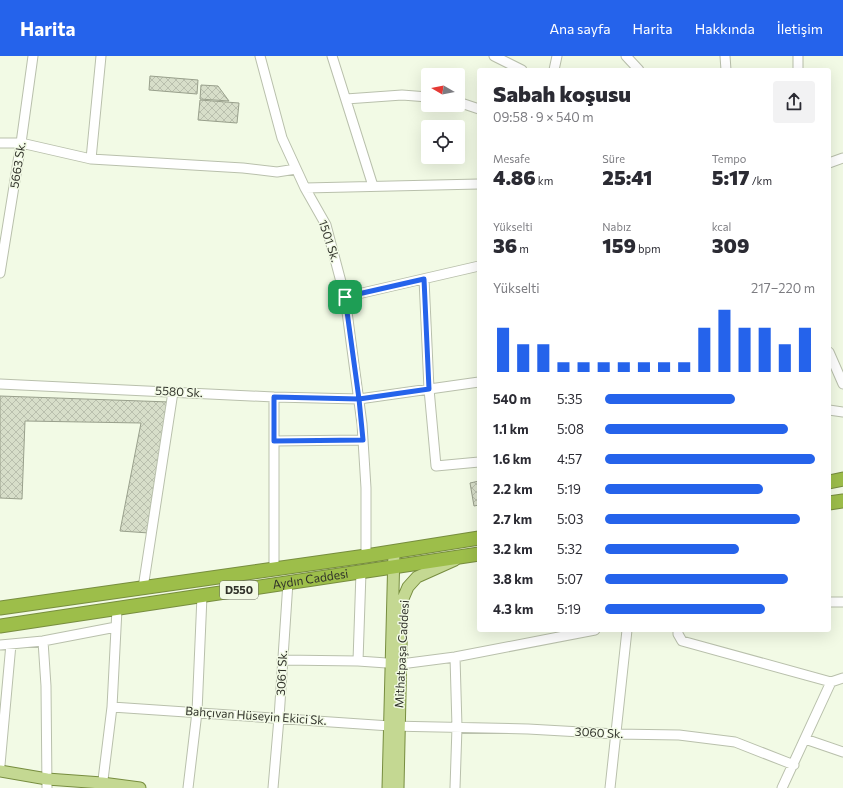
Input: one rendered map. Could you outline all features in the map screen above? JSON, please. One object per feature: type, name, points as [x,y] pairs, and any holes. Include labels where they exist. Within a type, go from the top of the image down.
[{"type":"highway","points":[[831,482],[843,479]]},
{"type":"highway","points":[[831,504],[843,502]]},
{"type":"highway","name":"Aydın Caddesi","points":[[0,608],[394,552],[477,538]]},
{"type":"highway","name":"Aydın Caddesi","points":[[0,626],[477,554]]},
{"type":"main road","name":"Mithatpaşa Caddesi","points":[[394,552],[393,567],[396,664]]},
{"type":"main road","name":"Mithatpaşa Caddesi","points":[[388,788],[394,726],[396,664],[402,601],[408,587],[417,577],[466,556]]},
{"type":"main road","name":"Mithatpaşa Caddesi","points":[[394,726],[398,788]]},
{"type":"main road","points":[[0,771],[47,784],[140,788]]},
{"type":"street","name":"5663 Sk.","points":[[0,273],[34,56]]},
{"type":"street","points":[[91,159],[101,56]]},
{"type":"street","name":"1501 Sk.","points":[[260,56],[282,138],[305,188],[326,225],[345,297],[363,440],[366,488],[366,556]]},
{"type":"street","points":[[332,56],[373,186]]},
{"type":"street","points":[[494,56],[518,68]]},
{"type":"street","points":[[555,68],[558,56]]},
{"type":"street","points":[[626,56],[637,68]]},
{"type":"street","points":[[725,56],[726,68]]},
{"type":"street","points":[[798,56],[798,68]]},
{"type":"street","points":[[346,99],[402,96],[421,97]]},
{"type":"street","points":[[465,104],[477,108]]},
{"type":"street","points":[[0,143],[21,144],[91,159],[243,168],[277,172],[296,169]]},
{"type":"street","points":[[831,162],[843,158]]},
{"type":"street","points":[[305,188],[477,184]]},
{"type":"street","points":[[345,297],[477,266]]},
{"type":"street","points":[[424,279],[429,389],[436,466],[477,462]]},
{"type":"street","points":[[831,356],[842,379]]},
{"type":"street","name":"5580 Sk.","points":[[0,384],[274,397],[359,399],[477,382]]},
{"type":"street","points":[[143,588],[173,392]]},
{"type":"street","points":[[274,397],[274,569]]},
{"type":"street","points":[[831,410],[843,412]]},
{"type":"street","points":[[274,441],[363,440]]},
{"type":"street","points":[[358,661],[361,572]]},
{"type":"street","name":"3061 Sk.","points":[[273,788],[288,582]]},
{"type":"street","points":[[188,788],[197,712],[202,596]]},
{"type":"street","points":[[831,602],[843,602]]},
{"type":"street","points":[[102,786],[112,707],[117,609]]},
{"type":"street","points":[[0,645],[43,641],[116,627]]},
{"type":"street","points":[[282,660],[358,661],[396,664],[455,657],[585,632]]},
{"type":"street","points":[[610,788],[628,632]]},
{"type":"street","points":[[678,632],[682,641],[831,682],[843,678]]},
{"type":"street","points":[[43,641],[46,686],[47,784]]},
{"type":"street","points":[[0,765],[10,644]]},
{"type":"street","points":[[455,657],[457,727],[455,788]]},
{"type":"street","points":[[782,788],[794,765],[831,682]]},
{"type":"street","name":"Bahçıvan Hüseyin Ekici Sk.","points":[[112,707],[394,726]]},
{"type":"street","name":"3060 Sk.","points":[[394,726],[528,729],[616,734],[679,735],[735,742],[794,765]]},
{"type":"street","points":[[805,739],[843,752]]},
{"type":"building","points":[[150,76],[198,80],[197,94],[149,90]]},
{"type":"building","points":[[201,85],[218,86],[229,101],[200,99]]},
{"type":"building","points":[[200,100],[239,103],[237,123],[198,120]]},
{"type":"building","points":[[0,396],[170,402],[149,533],[120,531],[141,423],[25,421],[22,499],[0,498]]},
{"type":"building","points":[[477,481],[477,505],[474,506],[470,483]]},
{"type":"route","points":[[345,297],[359,399],[274,397],[274,441],[363,440],[359,399],[429,389],[424,279],[345,297]]}]
